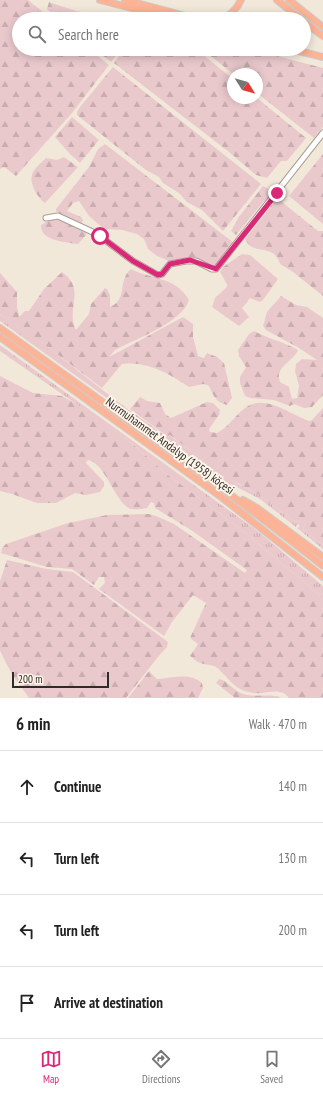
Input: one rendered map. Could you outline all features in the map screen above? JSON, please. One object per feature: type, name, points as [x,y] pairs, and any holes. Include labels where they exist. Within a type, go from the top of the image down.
[{"type":"main road","points":[[100,0],[147,12]]},
{"type":"main road","points":[[125,0],[170,12]]},
{"type":"main road","points":[[233,12],[241,0]]},
{"type":"main road","points":[[277,0],[292,12]]},
{"type":"main road","points":[[289,0],[304,12]]},
{"type":"main road","points":[[311,17],[323,27]]},
{"type":"main road","points":[[311,27],[323,36]]},
{"type":"main road","points":[[311,54],[323,57]]},
{"type":"main road","name":"Nurmuhammet Andalyp (1958) köçesi","points":[[0,328],[224,489],[323,566]]},
{"type":"main road","name":"Nurmuhammet Andalyp (1958) köçesi","points":[[0,337],[220,496],[323,577]]},
{"type":"main road","points":[[224,489],[257,508],[323,557]]},
{"type":"street","points":[[46,218],[58,216],[97,234],[133,261],[158,275],[162,274],[170,264],[190,260],[216,269],[323,133]]},
{"type":"green space","points":[[0,0],[28,0],[43,12],[12,12],[12,56],[98,56],[109,65],[72,113],[16,176],[4,167],[0,169]]},
{"type":"green space","points":[[49,2],[80,12],[50,12],[47,9]]},
{"type":"green space","points":[[104,56],[116,56],[111,62]]},
{"type":"green space","points":[[119,56],[205,56],[227,74],[227,104],[263,103],[306,138],[287,161],[281,161],[267,178],[256,175],[229,152],[114,63]]},
{"type":"green space","points":[[211,56],[277,56],[323,68],[323,127],[314,138],[263,98],[263,68],[227,69]]},
{"type":"green space","points":[[113,67],[261,184],[223,231],[202,210],[187,202],[179,193],[163,183],[159,177],[146,170],[77,115],[80,107]]},
{"type":"green space","points":[[72,117],[99,140],[80,163],[55,137]]},
{"type":"green space","points":[[105,144],[234,243],[216,268],[202,262],[171,262],[157,256],[148,249],[144,239],[137,234],[122,230],[104,229],[89,216],[79,201],[73,203],[67,211],[81,217],[83,220],[80,227],[56,211],[56,209],[89,167],[98,149]]},
{"type":"green space","points":[[323,154],[323,224],[289,196]]},
{"type":"green space","points":[[64,157],[78,167],[45,203],[37,194],[33,186],[31,179],[33,173],[46,158],[57,160]]},
{"type":"green space","points":[[263,186],[275,193],[267,202],[264,201],[236,235],[231,231],[238,218]]},
{"type":"green space","points":[[277,198],[318,231],[323,231],[323,296],[293,272],[280,264],[277,257],[273,253],[253,247],[245,239]]},
{"type":"green space","points":[[53,218],[58,218],[86,233],[86,235],[78,244],[49,238],[42,230],[41,225]]},
{"type":"green space","points":[[242,254],[250,255],[278,279],[263,300],[260,302],[250,298],[242,308],[249,317],[239,326],[212,307],[215,298],[228,286],[220,272],[223,267]]},
{"type":"green space","points":[[131,269],[170,283],[183,292],[189,300],[185,308],[168,323],[157,330],[115,350],[109,357],[183,317],[193,324],[193,337],[198,356],[204,358],[207,353],[217,357],[224,363],[232,398],[227,405],[214,397],[208,385],[203,384],[189,387],[166,373],[141,364],[122,364],[102,388],[41,342],[0,314],[0,273],[17,292],[19,317],[25,311],[29,311],[44,289],[62,272],[69,279],[75,293],[73,322],[76,330],[89,314],[91,304],[105,288],[110,295],[110,307],[119,300],[124,279]]},
{"type":"green space","points":[[281,296],[296,305],[307,307],[323,318],[323,395],[312,407],[304,408],[294,404],[290,406],[274,400],[250,398],[245,396],[240,383],[240,377],[246,367],[239,356],[238,350],[249,334],[254,331],[298,350],[282,368],[279,377],[280,382],[289,387],[292,399],[297,398],[299,386],[295,371],[296,364],[302,359],[317,360],[299,348],[266,330],[263,326],[267,312]]},
{"type":"green space","points":[[0,314],[35,337],[118,402],[166,436],[169,435],[236,483],[257,493],[295,522],[301,521],[305,524],[303,529],[323,545],[323,549],[297,528],[300,526],[298,524],[296,527],[260,499],[231,484],[230,486],[218,478],[0,321]]},
{"type":"green space","points":[[0,345],[259,532],[323,586],[323,598],[247,534],[164,472],[128,440],[0,351]]},
{"type":"green space","points":[[0,376],[33,393],[62,396],[82,407],[128,440],[164,472],[247,534],[323,598],[323,698],[289,698],[281,692],[254,693],[247,691],[232,683],[216,667],[196,661],[190,656],[198,644],[190,638],[206,603],[193,595],[172,622],[164,636],[99,589],[105,583],[104,577],[99,577],[94,585],[72,569],[47,567],[1,553],[2,548],[6,544],[68,523],[107,515],[149,514],[174,524],[245,573],[247,570],[191,530],[155,508],[154,503],[151,502],[147,508],[139,509],[131,509],[125,506],[100,468],[88,460],[86,463],[104,482],[104,486],[100,492],[86,495],[75,493],[56,503],[37,503],[0,491]]},
{"type":"green space","points":[[140,397],[147,401],[160,403],[165,414],[171,418],[207,402],[213,403],[220,410],[219,415],[209,429],[210,432],[217,433],[225,428],[241,411],[252,404],[269,404],[309,421],[312,420],[323,408],[323,545],[303,529],[305,524],[301,521],[295,522],[257,493],[227,478],[170,435],[167,436],[130,409]]},
{"type":"green space","points":[[7,560],[47,569],[73,572],[168,642],[167,647],[126,698],[29,698],[13,676],[0,651],[0,581]]},
{"type":"green space","points":[[149,671],[157,679],[181,676],[192,678],[202,683],[203,688],[198,698],[128,698]]},
{"type":"green space","points":[[219,679],[225,681],[243,694],[281,698],[235,698],[216,683]]},
{"type":"route","points":[[100,236],[133,261],[158,275],[162,274],[170,264],[190,260],[200,262],[212,269],[216,269],[277,193]]}]
